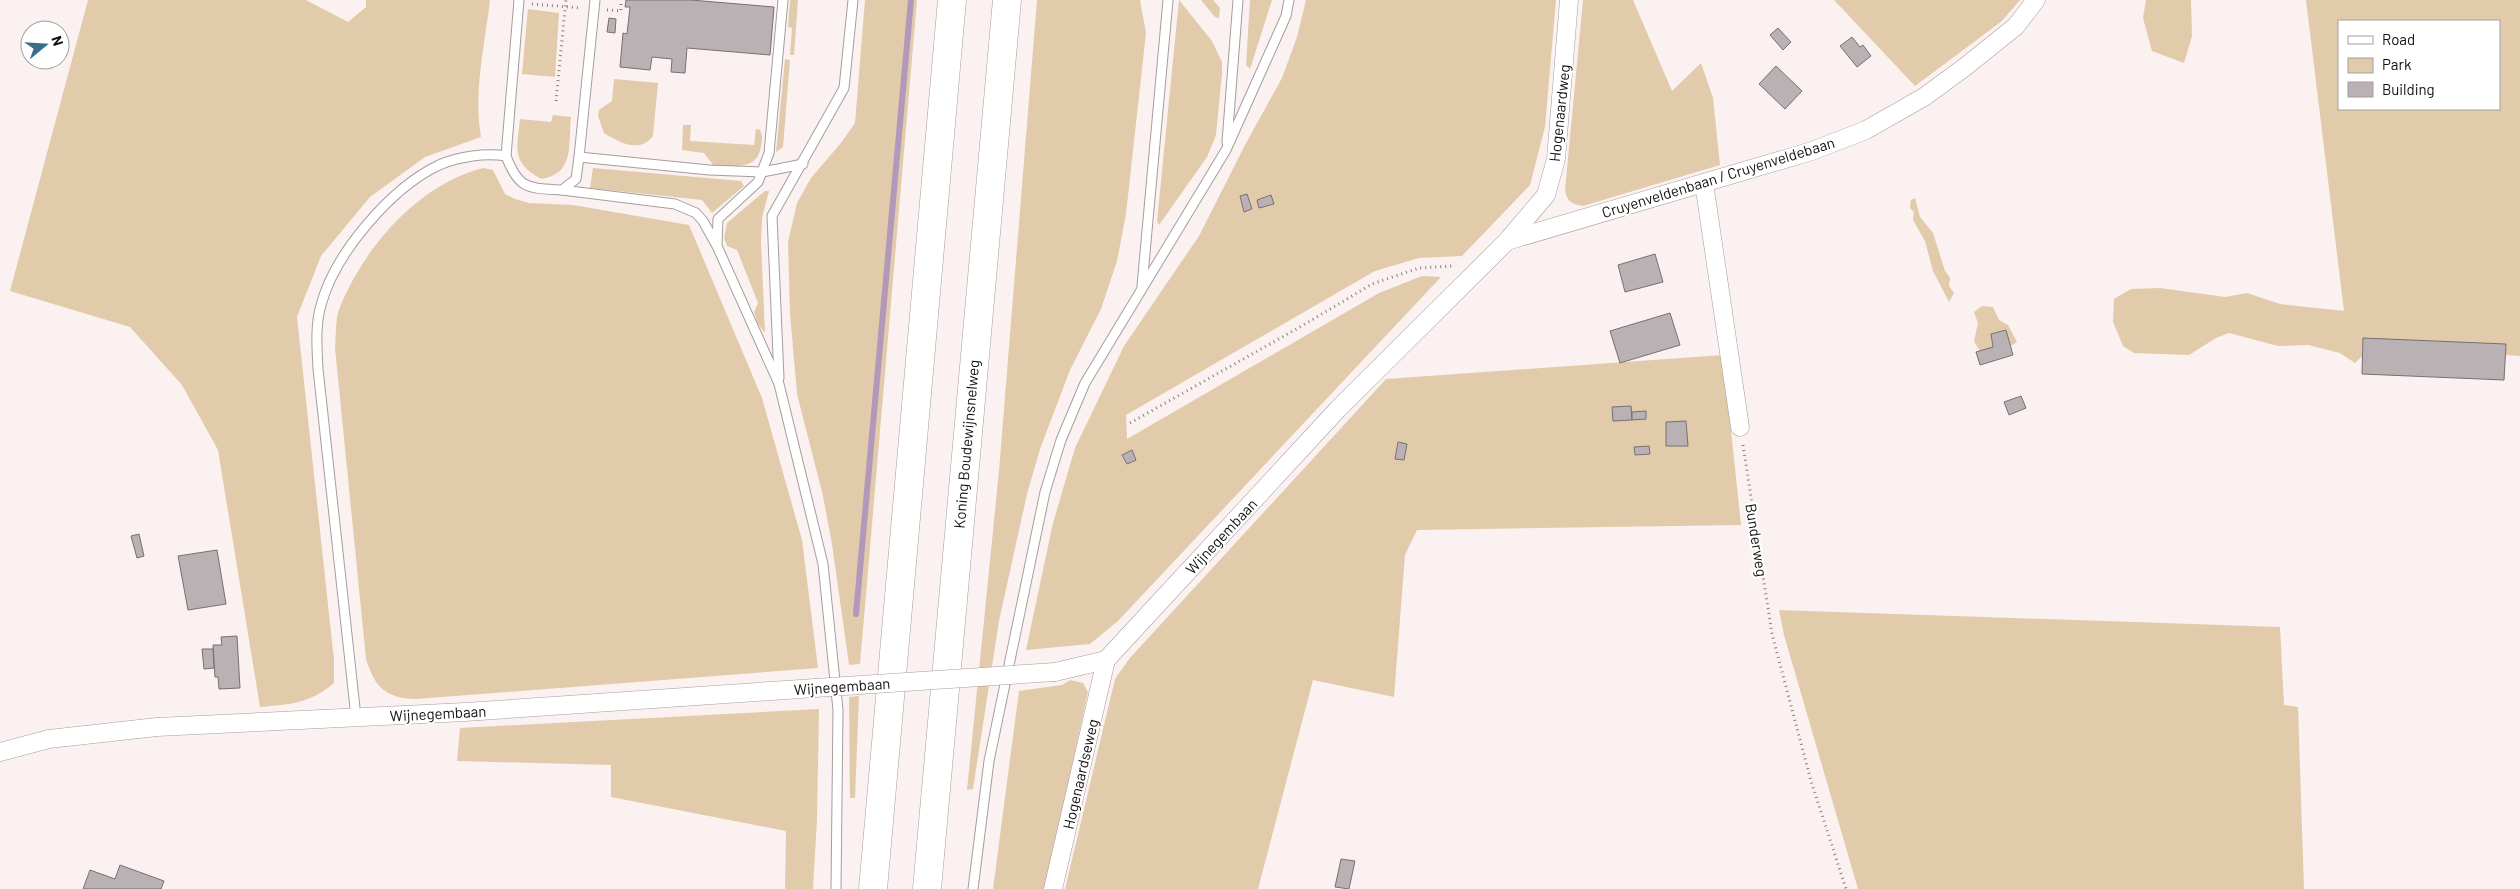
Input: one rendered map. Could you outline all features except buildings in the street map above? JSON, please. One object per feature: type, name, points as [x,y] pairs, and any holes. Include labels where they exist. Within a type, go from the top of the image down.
[{"type":"highway","points":[[873,889],[952,0]]},
{"type":"highway","name":"Koning Boudewijnsnelweg","points":[[927,889],[1007,0]]},
{"type":"street","name":"Hogenaardweg","points":[[1507,241],[1546,195],[1556,159],[1569,0]]},
{"type":"street","name":"Cruyenveldenbaan / Cruyenveldebaan","points":[[1507,241],[1812,151],[1866,130],[1924,97],[1965,67],[2016,26],[2036,0]]},
{"type":"street","points":[[1704,182],[1740,427]]},
{"type":"street","name":"Wijnegembaan","points":[[0,752],[49,739],[157,727],[356,717],[1056,672],[1106,660],[1338,409],[1507,241]]},
{"type":"street","name":"Hogenaardseweg","points":[[1053,889],[1106,660]]},
{"type":"lane","points":[[717,246],[718,219],[752,188],[762,172],[768,153],[773,120],[783,0]]},
{"type":"lane","points":[[779,384],[772,216],[803,164],[844,88],[853,0]]},
{"type":"lane","points":[[1142,286],[1168,0]]},
{"type":"lane","points":[[1226,150],[1238,0]]},
{"type":"lane","points":[[973,889],[989,761],[1044,492],[1061,440],[1085,383],[1226,150],[1286,16],[1289,0]]},
{"type":"lane","points":[[519,2],[506,156],[514,176],[531,188],[562,190],[687,208],[703,221],[717,246],[779,384],[823,564],[838,710],[836,889]]},
{"type":"lane","points":[[562,190],[576,179],[595,5]]},
{"type":"lane","points":[[356,717],[318,369],[316,336],[321,304],[339,264],[375,215],[404,188],[440,165],[485,153],[506,156]]},
{"type":"lane","points":[[579,157],[709,170],[762,172],[803,164]]},
{"type":"path","points":[[556,101],[566,0]]},
{"type":"path","points":[[519,2],[566,7],[595,5],[620,11],[622,0]]},
{"type":"path","points":[[1130,423],[1372,284],[1419,268],[1482,265]]},
{"type":"path","name":"Bunderweg","points":[[1740,427],[1772,634],[1811,781],[1846,889]]},
{"type":"green space","points":[[88,0],[306,0],[348,22],[366,7],[366,0],[490,0],[479,86],[478,103],[481,137],[425,157],[370,197],[321,256],[297,317],[334,660],[334,683],[308,699],[260,707],[218,450],[182,385],[130,327],[10,291]]},
{"type":"green space","points":[[790,0],[798,0],[794,55],[790,55],[792,28],[788,27]]},
{"type":"green space","points":[[865,0],[917,0],[860,664],[849,665],[832,544],[823,496],[797,394],[790,313],[788,242],[797,203],[811,178],[841,143],[855,123]]},
{"type":"green space","points":[[1037,0],[1140,0],[1146,33],[1126,214],[1117,261],[1101,309],[1070,370],[1040,449],[1027,494],[999,621],[973,789],[967,790],[999,471]]},
{"type":"green space","points":[[1179,0],[1212,41],[1222,62],[1222,74],[1216,135],[1207,157],[1159,225],[1157,221]]},
{"type":"green space","points":[[1201,0],[1213,0],[1220,8],[1219,18],[1215,17]]},
{"type":"green space","points":[[1250,0],[1272,0],[1250,69],[1246,65]]},
{"type":"green space","points":[[1306,0],[1556,0],[1545,127],[1530,185],[1462,256],[1419,258],[1375,271],[1126,415],[1127,439],[1379,293],[1422,276],[1441,277],[1118,621],[1090,644],[1026,650],[1053,523],[1075,448],[1124,346],[1199,236],[1245,145],[1282,78],[1297,37]]},
{"type":"green space","points":[[1583,0],[1633,0],[1672,91],[1701,63],[1713,98],[1720,165],[1583,206],[1569,200],[1565,190]]},
{"type":"green space","points":[[1834,0],[2020,0],[2002,21],[1915,86]]},
{"type":"green space","points":[[2146,0],[2191,0],[2192,36],[2184,63],[2152,51],[2143,18]]},
{"type":"green space","points":[[2306,0],[2520,0],[2520,356],[2373,346],[2355,363],[2340,353],[2308,345],[2278,346],[2229,333],[2216,338],[2189,355],[2134,353],[2123,346],[2113,322],[2114,299],[2131,289],[2160,288],[2225,297],[2247,293],[2280,304],[2344,311]]},
{"type":"green space","points":[[528,9],[559,13],[555,77],[522,74]]},
{"type":"green space","points":[[785,59],[790,60],[783,147],[776,152]]},
{"type":"green space","points":[[614,79],[658,83],[653,136],[642,144],[629,145],[622,143],[604,133],[598,116],[599,110],[612,101]]},
{"type":"green space","points":[[553,115],[571,117],[568,157],[560,171],[552,176],[541,179],[531,173],[520,160],[517,147],[520,119],[551,122]]},
{"type":"green space","points":[[683,125],[691,125],[690,141],[754,145],[756,129],[760,130],[762,140],[759,154],[755,160],[743,165],[713,165],[704,153],[682,150]]},
{"type":"green space","points":[[483,168],[493,170],[505,194],[529,203],[573,205],[689,225],[762,398],[802,540],[818,668],[416,699],[389,694],[373,677],[366,659],[335,348],[337,316],[351,284],[364,262],[396,221],[437,188],[459,176]]},
{"type":"green space","points":[[593,168],[741,181],[744,186],[712,213],[702,200],[590,188]]},
{"type":"green space","points":[[765,191],[769,191],[762,218],[761,241],[765,333],[758,324],[754,312],[758,303],[737,250],[727,246],[724,238],[727,223]]},
{"type":"green space","points":[[1915,198],[1920,217],[1933,233],[1945,271],[1950,278],[1949,286],[1954,293],[1949,302],[1933,271],[1925,241],[1913,220],[1914,212],[1910,208],[1911,200]]},
{"type":"green space","points":[[1982,306],[1993,307],[1999,320],[2008,325],[2017,342],[2000,352],[1983,357],[1974,341],[1978,323],[1974,312]]},
{"type":"green space","points":[[1723,355],[1741,525],[1417,530],[1405,555],[1394,697],[1313,680],[1258,889],[1065,889],[1115,679],[1129,659],[1386,379]]},
{"type":"green space","points":[[1779,610],[2280,627],[2284,705],[2298,707],[2304,889],[1858,889],[1784,635]]},
{"type":"green space","points":[[1070,680],[1083,683],[1088,692],[1045,889],[993,889],[1019,691],[1062,685]]},
{"type":"green space","points":[[859,696],[855,798],[850,798],[849,697]]},
{"type":"green space","points":[[819,709],[817,819],[813,889],[785,889],[786,831],[611,797],[611,765],[457,761],[460,728]]},
{"type":"waterway","points":[[856,614],[911,0]]}]
